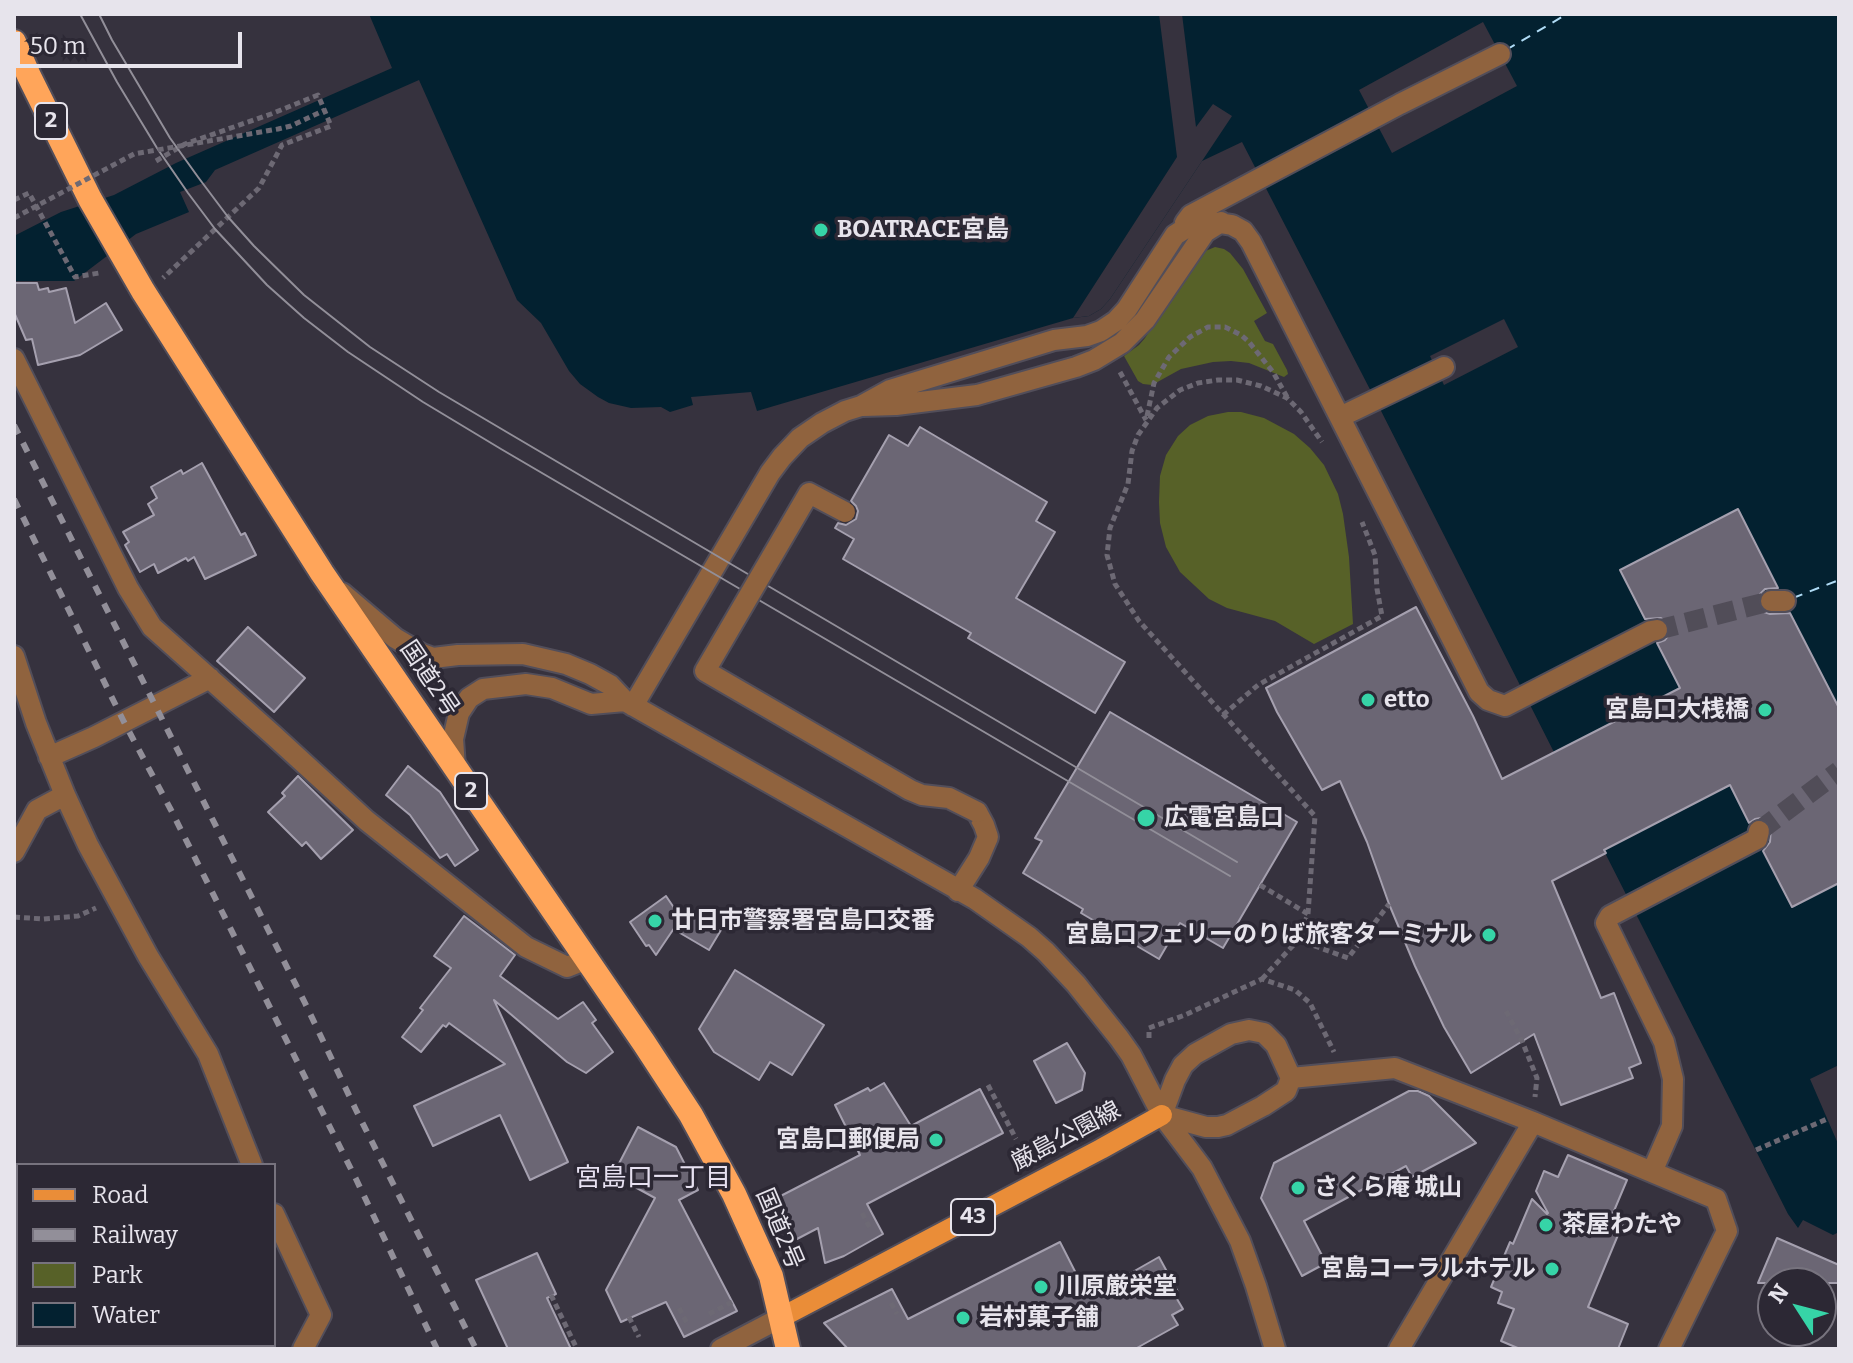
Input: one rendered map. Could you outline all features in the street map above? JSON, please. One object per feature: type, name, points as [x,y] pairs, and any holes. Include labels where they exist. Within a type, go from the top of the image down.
[{"type":"highway","name":"国道2号","points":[[14,42],[90,199],[151,305],[322,573],[668,1079],[713,1154],[771,1276],[788,1349]]},
{"type":"main road","name":"厳島公園線","points":[[782,1317],[1162,1115]]},
{"type":"street","points":[[629,703],[770,473],[800,438],[822,423],[890,390],[1054,340],[1101,331],[1127,309],[1191,215],[1500,54]]},
{"type":"street","points":[[1175,235],[1192,224],[1221,222],[1243,231],[1251,242],[1479,692],[1488,700],[1505,706],[1654,630]]},
{"type":"street","points":[[861,406],[977,395],[1076,367],[1109,352],[1145,320],[1205,232],[1221,222]]},
{"type":"street","points":[[14,359],[128,588],[152,627],[367,821],[526,947],[567,967],[587,959]]},
{"type":"street","points":[[1340,417],[1444,367]]},
{"type":"street","points":[[845,512],[809,493],[705,671],[910,790],[922,795],[949,798],[977,812],[988,837],[958,891]]},
{"type":"street","points":[[322,573],[395,638],[422,654],[433,658],[523,654],[566,664],[590,674],[610,685],[629,703],[984,905],[1029,937],[1076,984],[1131,1055],[1162,1115],[1202,1168],[1240,1241],[1275,1349]]},
{"type":"street","points":[[14,656],[49,757],[88,845],[148,956],[208,1054],[251,1163]]},
{"type":"street","points":[[49,757],[210,678]]},
{"type":"street","points":[[455,767],[453,739],[459,713],[469,698],[483,689],[526,684],[552,688],[591,704],[629,703]]},
{"type":"street","points":[[14,852],[37,810],[65,795]]},
{"type":"street","points":[[1652,1172],[1672,1126],[1673,1079],[1664,1042],[1606,923],[1610,916],[1758,835]]},
{"type":"street","points":[[1249,1030],[1264,1033],[1276,1045],[1291,1078],[1281,1095],[1227,1125],[1206,1127],[1162,1115],[1183,1065],[1195,1054],[1231,1034],[1249,1030]]},
{"type":"street","points":[[1291,1078],[1395,1068],[1716,1199],[1727,1231],[1669,1349]]},
{"type":"street","points":[[1399,1349],[1533,1122]]},
{"type":"street","points":[[276,1218],[321,1315],[303,1349]]},
{"type":"street","points":[[721,1349],[782,1317]]},
{"type":"path","points":[[156,161],[184,142],[318,95],[331,126],[282,145],[259,188],[163,278]]},
{"type":"path","points":[[14,218],[134,154],[278,129],[325,110]]},
{"type":"path","points":[[14,200],[29,193],[75,277],[99,273]]},
{"type":"path","points":[[1146,421],[1154,383],[1169,357],[1190,337],[1208,327],[1225,327],[1249,342],[1326,448]]},
{"type":"path","points":[[1109,352],[1146,421]]},
{"type":"path","points":[[1262,979],[1298,940],[1308,914],[1315,816],[1139,621],[1115,584],[1107,555],[1110,528],[1128,484],[1132,451],[1146,421],[1164,401],[1180,390],[1208,381],[1228,380],[1248,382],[1287,398]]},
{"type":"path","points":[[1223,715],[1258,685],[1382,616],[1375,555],[1361,520]]},
{"type":"path","points":[[1260,885],[1308,914]]},
{"type":"path","points":[[1298,940],[1348,958],[1389,904]]},
{"type":"path","points":[[14,917],[43,919],[78,916],[100,906]]},
{"type":"path","points":[[1506,1011],[1537,1078],[1533,1122]]},
{"type":"path","points":[[988,1085],[1016,1139]]},
{"type":"path","points":[[1756,1150],[1827,1119]]},
{"type":"path","points":[[862,1213],[871,1230]]},
{"type":"path","points":[[551,1295],[577,1349]]},
{"type":"path","points":[[709,1314],[732,1302]]},
{"type":"path","points":[[891,1303],[897,1314]]},
{"type":"path","points":[[679,1308],[687,1323]]},
{"type":"path","points":[[629,1317],[639,1337]]},
{"type":"green space","points":[[1215,247],[1230,253],[1243,269],[1267,313],[1254,321],[1265,341],[1273,344],[1288,374],[1284,377],[1249,363],[1213,362],[1181,369],[1152,385],[1143,384],[1138,381],[1124,356],[1145,338],[1194,261],[1203,252]]},
{"type":"green space","points":[[1228,412],[1264,418],[1294,434],[1324,465],[1338,494],[1349,557],[1353,624],[1314,644],[1275,621],[1227,608],[1209,599],[1180,572],[1166,547],[1159,502],[1160,476],[1166,455],[1178,436],[1190,425],[1208,416]]},
{"type":"water","points":[[369,14],[1839,14],[1839,1232],[1833,1235],[1803,1220],[1798,1228],[1788,1214],[1242,142],[1202,161],[1110,299],[1089,316],[1073,318],[757,411],[751,392],[691,397],[693,405],[670,412],[661,407],[631,408],[609,403],[580,384],[541,323],[517,300],[419,80],[215,170],[206,182],[180,192],[189,212],[136,234],[74,281],[14,281],[14,236],[61,212],[114,195],[176,163],[392,68]]},
{"type":"pier","points":[[1159,14],[1182,14],[1196,127],[1213,104],[1232,116],[1110,299],[1089,316],[1073,318],[1177,157]]},
{"type":"pier","points":[[1483,22],[1517,86],[1392,153],[1359,90]]},
{"type":"pier","points":[[1504,319],[1518,347],[1444,385],[1430,356]]},
{"type":"pier","points":[[1839,1065],[1839,1146],[1810,1079]]},
{"type":"building","points":[[14,283],[37,283],[39,290],[48,288],[49,292],[66,288],[75,323],[106,303],[122,330],[80,355],[38,365],[32,339],[26,340],[14,312]]},
{"type":"building","points":[[920,427],[1047,502],[1036,521],[1055,532],[1016,598],[1125,662],[1095,713],[968,638],[971,633],[843,559],[854,539],[835,528],[838,523],[846,525],[856,519],[858,511],[851,501],[889,435],[908,446]]},
{"type":"building","points":[[202,463],[241,535],[245,533],[256,555],[205,579],[194,557],[158,573],[154,564],[140,572],[125,545],[129,542],[123,532],[154,515],[148,504],[157,498],[151,487],[181,470],[183,474]]},
{"type":"building","points":[[1738,509],[1778,588],[1765,589],[1760,594],[1759,607],[1770,614],[1790,613],[1839,708],[1839,883],[1792,907],[1763,851],[1770,842],[1771,827],[1761,818],[1749,823],[1730,785],[1604,850],[1606,853],[1552,881],[1601,998],[1614,993],[1641,1063],[1629,1068],[1633,1078],[1561,1105],[1534,1034],[1471,1073],[1444,1027],[1415,966],[1340,781],[1322,790],[1266,688],[1416,607],[1502,779],[1680,688],[1657,643],[1669,635],[1667,622],[1661,618],[1645,619],[1620,570]]},
{"type":"building","points":[[248,627],[305,678],[274,712],[217,661]]},
{"type":"building","points":[[1110,712],[1297,822],[1223,948],[1180,923],[1159,959],[1081,913],[1083,909],[1023,873],[1042,841],[1035,838]]},
{"type":"building","points":[[408,766],[440,792],[478,850],[455,866],[447,854],[440,858],[410,815],[386,795]]},
{"type":"building","points":[[298,776],[353,830],[321,859],[306,842],[302,846],[268,812],[285,796],[282,793]]},
{"type":"building","points":[[666,896],[681,918],[656,955],[630,922]]},
{"type":"building","points":[[692,912],[721,930],[709,950],[680,933]]},
{"type":"building","points":[[464,916],[515,955],[500,976],[558,1019],[583,1002],[596,1020],[592,1023],[613,1052],[586,1073],[567,1062],[494,1000],[568,1162],[530,1180],[500,1115],[433,1146],[414,1106],[505,1064],[449,1023],[446,1027],[443,1025],[421,1052],[402,1037],[451,968],[434,956]]},
{"type":"building","points":[[735,970],[824,1025],[792,1075],[770,1062],[759,1080],[714,1052],[699,1029]]},
{"type":"building","points":[[1067,1043],[1085,1073],[1082,1090],[1056,1103],[1034,1061]]},
{"type":"building","points":[[884,1083],[911,1126],[980,1089],[1003,1133],[867,1204],[883,1234],[825,1263],[818,1228],[797,1239],[784,1230],[769,1202],[860,1155],[835,1105]]},
{"type":"building","points":[[1409,1091],[1429,1096],[1476,1143],[1412,1177],[1406,1166],[1304,1221],[1326,1263],[1302,1276],[1261,1198],[1274,1163]]},
{"type":"building","points":[[638,1127],[676,1147],[698,1190],[679,1200],[737,1311],[684,1337],[666,1302],[621,1322],[606,1290],[655,1198],[613,1175]]},
{"type":"building","name":"宮島コーラルホテル","points":[[1568,1155],[1627,1180],[1611,1218],[1623,1223],[1588,1307],[1628,1324],[1618,1349],[1520,1349],[1501,1341],[1514,1309],[1498,1303],[1502,1292],[1491,1287],[1532,1199],[1548,1213],[1536,1191],[1544,1171],[1558,1177]]},
{"type":"building","points":[[1777,1238],[1839,1265],[1839,1283],[1837,1267],[1765,1267]]},
{"type":"building","points":[[1060,1242],[1084,1289],[1103,1279],[1108,1286],[1159,1257],[1178,1292],[1174,1294],[1183,1309],[1172,1315],[1178,1325],[1135,1349],[848,1349],[824,1323],[892,1289],[908,1319]]},
{"type":"building","points":[[537,1253],[556,1294],[547,1298],[571,1349],[508,1349],[476,1280]]},
{"type":"ferry route","points":[[1506,50],[1567,14]]},
{"type":"ferry route","points":[[1793,598],[1839,580]]},
{"type":"tunnel","points":[[1657,630],[1771,601]]},
{"type":"tunnel","points":[[1759,831],[1839,771]]},
{"type":"tram line","points":[[80,14],[157,148],[215,229],[267,285],[348,352],[501,449],[1230,876]]},
{"type":"tram line","points":[[99,14],[170,138],[228,217],[304,295],[370,347],[439,392],[1237,862]]},
{"type":"railway","points":[[14,425],[476,1349]]},
{"type":"railway","points":[[14,499],[356,1179],[437,1349]]},
{"type":"place","name":"BOATRACE宮島","points":[[821,230]]},
{"type":"place","name":"etto","points":[[1368,700]]},
{"type":"place","name":"宮島口大桟橋","points":[[1765,710]]},
{"type":"place","name":"広電宮島口","points":[[1146,818]]},
{"type":"place","name":"廿日市警察署宮島口交番","points":[[655,921]]},
{"type":"place","name":"宮島口フェリーのりば旅客ターミナル","points":[[1489,935]]},
{"type":"place","name":"宮島口郵便局","points":[[936,1140]]},
{"type":"place","name":"さくら庵 城山","points":[[1298,1188]]},
{"type":"place","name":"茶屋わたや","points":[[1546,1225]]},
{"type":"place","name":"宮島コーラルホテル","points":[[1552,1269]]},
{"type":"place","name":"川原厳栄堂","points":[[1041,1287]]},
{"type":"place","name":"岩村菓子舗","points":[[963,1318]]},
{"type":"district","name":"宮島口一丁目","points":[[653,1179]]}]
